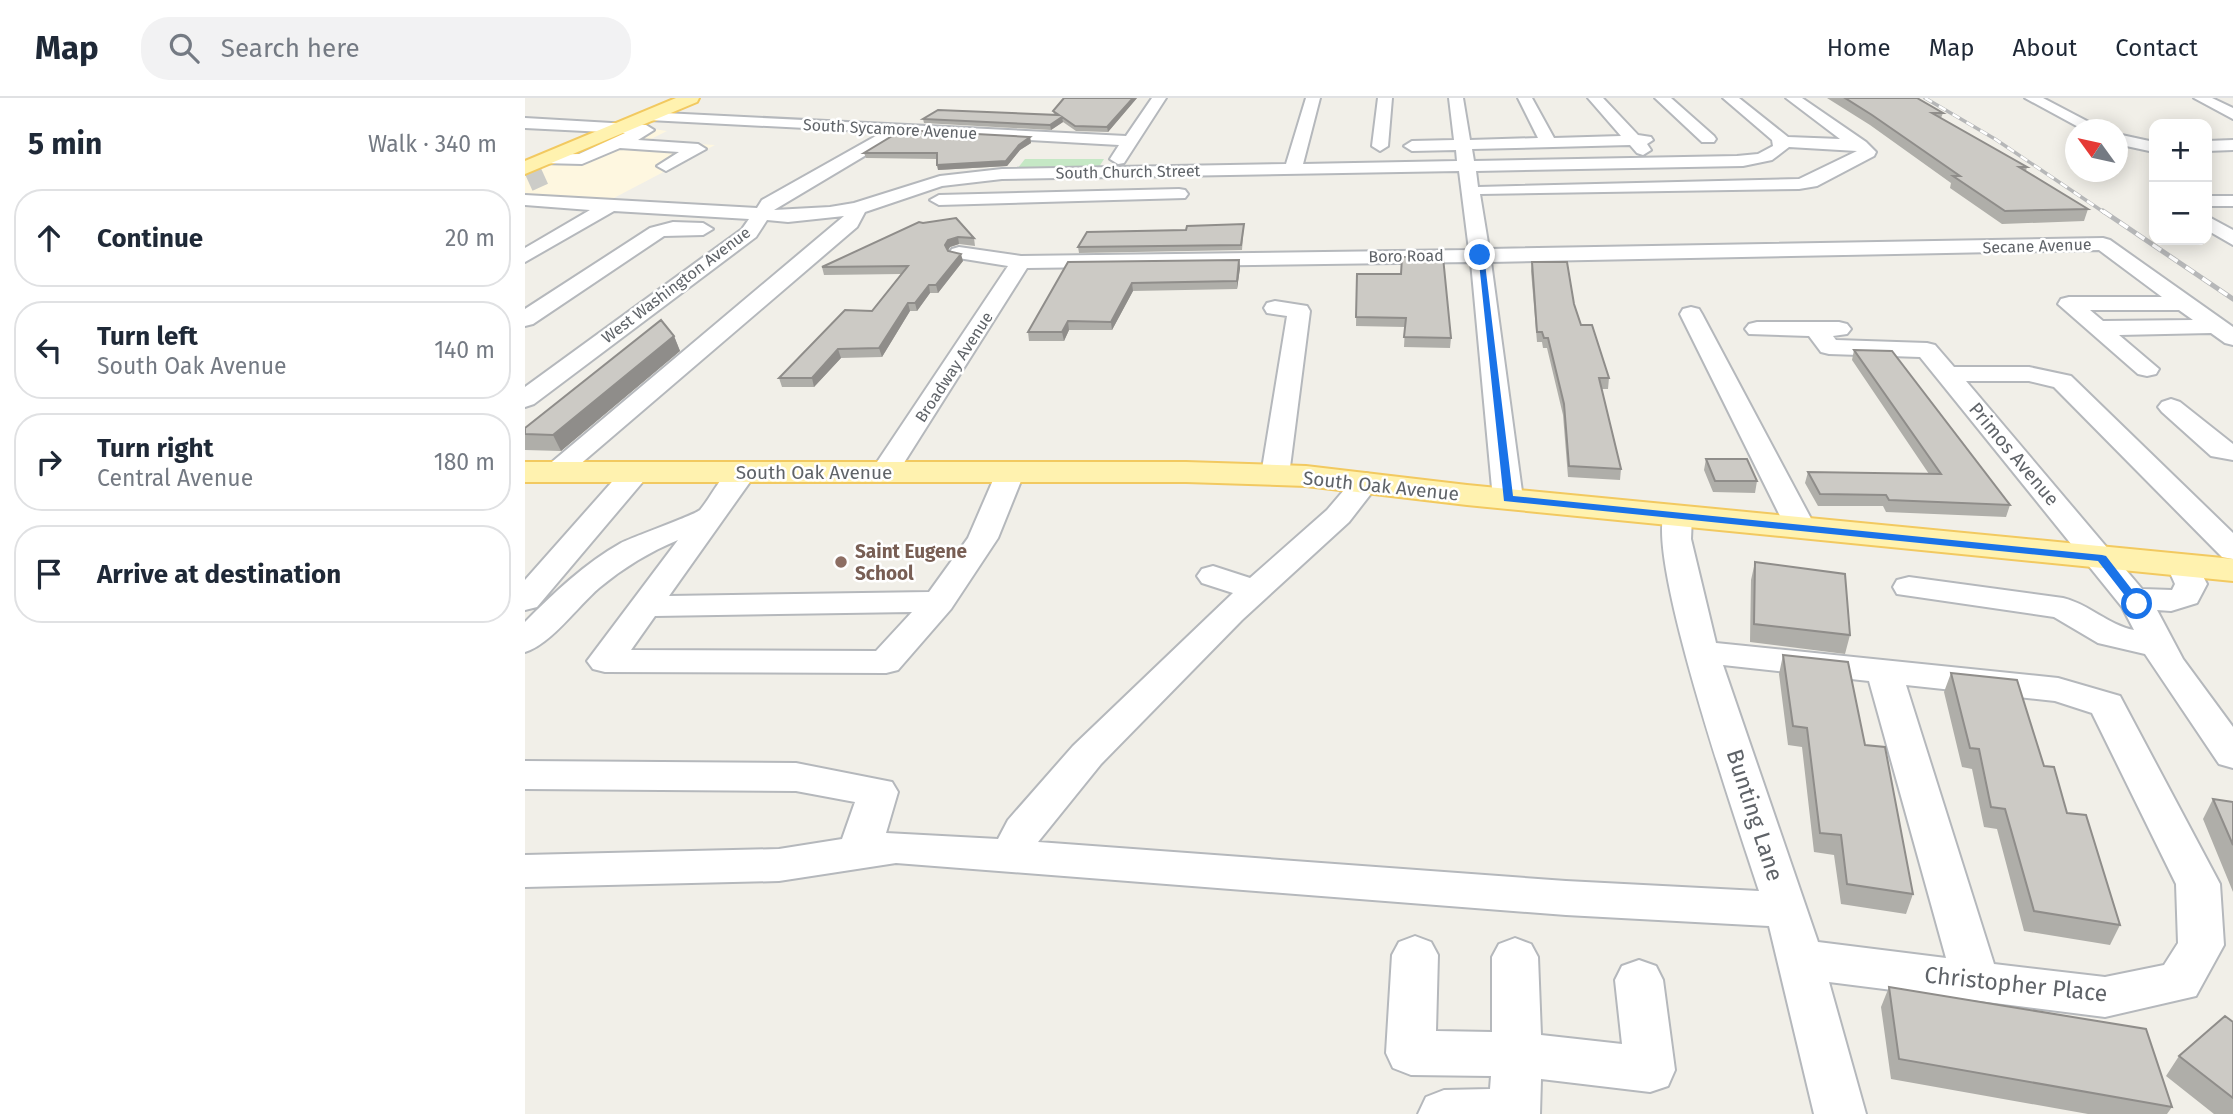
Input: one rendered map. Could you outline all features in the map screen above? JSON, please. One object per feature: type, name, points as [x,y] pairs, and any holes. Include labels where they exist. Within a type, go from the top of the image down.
[{"type":"main road","points":[[536,176],[618,135],[649,116],[691,98]]},
{"type":"main road","name":"South Oak Avenue","points":[[539,472],[1011,471],[1275,475],[2233,570]]},
{"type":"street","points":[[1108,172],[1159,98]]},
{"type":"street","points":[[1293,169],[1313,98]]},
{"type":"street","points":[[1385,98],[1373,146],[1659,140]]},
{"type":"street","points":[[1456,98],[1462,144],[1463,183],[1480,255],[1508,499]]},
{"type":"street","points":[[1525,98],[1548,142]]},
{"type":"street","points":[[1595,98],[1653,163]]},
{"type":"street","points":[[1662,98],[1714,139],[1683,139]]},
{"type":"street","points":[[1730,98],[1781,140]]},
{"type":"street","points":[[1463,183],[1799,184],[1811,182],[1868,152],[1793,98]]},
{"type":"street","points":[[2032,98],[2075,119]]},
{"type":"street","points":[[2201,98],[2233,114]]},
{"type":"street","name":"South Sycamore Avenue","points":[[649,116],[1128,146],[1151,151]]},
{"type":"street","points":[[525,123],[698,149],[666,166]]},
{"type":"street","name":"West Washington Avenue","points":[[525,399],[749,233],[769,204],[898,130]]},
{"type":"street","points":[[1756,138],[1860,145]]},
{"type":"street","name":"South Church Street","points":[[536,176],[608,207],[816,215],[857,208],[923,185],[969,177],[1293,169],[1463,183],[1653,163],[1737,161],[1772,154],[1781,147],[1781,140]]},
{"type":"street","points":[[2128,141],[2149,146]]},
{"type":"street","points":[[2212,146],[2233,145]]},
{"type":"street","points":[[536,176],[597,174]]},
{"type":"street","points":[[536,176],[557,192],[577,183]]},
{"type":"street","points":[[896,195],[934,200],[1199,193]]},
{"type":"street","points":[[2212,201],[2233,201]]},
{"type":"street","points":[[525,256],[608,207]]},
{"type":"street","points":[[539,472],[850,223],[857,208]]},
{"type":"street","points":[[525,215],[589,218]]},
{"type":"street","points":[[2212,225],[2233,239]]},
{"type":"street","points":[[525,319],[664,230],[683,228],[749,233]]},
{"type":"street","name":"Secane Avenue","points":[[1896,250],[2102,244],[2225,332]]},
{"type":"street","name":"Boro Road","points":[[959,253],[1021,262],[1896,250]]},
{"type":"street","name":"Broadway Avenue","points":[[885,471],[1021,262]]},
{"type":"street","points":[[2147,369],[2069,304],[2185,303]]},
{"type":"street","points":[[1275,308],[1299,311],[1275,475]]},
{"type":"street","points":[[1691,314],[1801,528]]},
{"type":"street","points":[[2097,328],[2225,332]]},
{"type":"street","points":[[1757,329],[1857,329]]},
{"type":"street","name":"Primos Avenue","points":[[1816,329],[1829,347],[1927,350],[2133,598],[2158,646],[2233,755]]},
{"type":"street","points":[[1948,374],[2029,374],[2062,381],[2233,550]]},
{"type":"street","points":[[2171,407],[2221,450],[2233,452]]},
{"type":"street","points":[[743,472],[605,661],[886,663],[939,602],[983,538],[1011,471]]},
{"type":"street","points":[[525,600],[636,472]]},
{"type":"street","points":[[1010,855],[1023,831],[1087,755],[1256,590],[1338,516],[1366,482]]},
{"type":"street","name":"Bunting Lane","points":[[1677,516],[1676,539],[1701,652],[1787,910],[1840,1114]]},
{"type":"street","points":[[525,641],[601,570],[625,552],[664,532],[709,519]]},
{"type":"street","points":[[2133,598],[2171,601],[2185,596],[2191,584],[2183,566]]},
{"type":"street","points":[[1213,576],[1256,590]]},
{"type":"street","points":[[1909,587],[2063,608],[2110,636],[2158,646]]},
{"type":"street","points":[[645,606],[939,602]]},
{"type":"street","points":[[1701,652],[1884,671],[1976,981]]},
{"type":"street","name":"Christopher Place","points":[[1799,959],[2105,997],[2179,982],[2201,945],[2199,884],[2107,705],[2058,690],[1884,671]]},
{"type":"street","points":[[525,775],[796,777],[878,793],[859,853]]},
{"type":"street","points":[[525,871],[779,865],[896,847],[1566,898],[1787,910]]},
{"type":"street","points":[[1415,955],[1411,1053],[1517,1054],[1650,1070],[1639,980]]},
{"type":"street","points":[[1444,1114],[1514,1114],[1517,1054],[1515,957]]},
{"type":"shaded area","points":[[640,127],[667,131],[647,141],[715,145],[612,199],[525,198],[525,175]]},
{"type":"green space","points":[[1025,159],[1104,159],[1099,167],[1017,169]]},
{"type":"building","points":[[1064,98],[1133,98],[1107,127],[1075,126],[1062,117],[1050,125],[923,119],[938,110],[1059,115],[1053,111]]},
{"type":"building","points":[[1845,98],[1917,98],[1943,113],[1932,113],[2027,167],[2019,167],[2088,209],[2005,211],[1953,176],[1960,176]]},
{"type":"building","points":[[902,130],[1030,137],[1019,145],[1006,161],[937,165],[937,153],[864,153]]},
{"type":"building","points":[[956,218],[974,238],[958,237],[948,240],[945,245],[948,251],[961,254],[936,285],[929,285],[915,303],[908,303],[879,348],[838,349],[812,378],[779,378],[845,310],[872,311],[908,266],[822,267],[919,222]]},
{"type":"building","points":[[1244,224],[1241,245],[1078,247],[1087,232],[1186,230],[1187,226]]},
{"type":"building","points":[[1402,257],[1443,257],[1451,338],[1404,337],[1406,318],[1356,317],[1357,274],[1401,274]]},
{"type":"building","points":[[1239,260],[1237,281],[1132,283],[1111,322],[1068,321],[1062,332],[1028,332],[1068,262]]},
{"type":"building","points":[[1532,262],[1567,262],[1574,304],[1581,325],[1592,325],[1609,378],[1599,378],[1621,469],[1569,466],[1564,404],[1548,338],[1544,338],[1542,332],[1537,332]]},
{"type":"building","points":[[661,320],[674,336],[553,435],[525,434],[525,428]]},
{"type":"building","points":[[1854,350],[1892,351],[2010,505],[1889,500],[1886,495],[1820,494],[1808,472],[1941,474]]},
{"type":"building","points":[[1706,459],[1747,459],[1757,481],[1715,481]]},
{"type":"building","points":[[1755,562],[1845,574],[1850,635],[1754,624]]},
{"type":"building","points":[[1783,655],[1848,662],[1865,745],[1885,747],[1913,894],[1847,884],[1841,835],[1820,833],[1807,728],[1793,726]]},
{"type":"building","points":[[1951,673],[2017,680],[2044,766],[2054,767],[2067,813],[2086,815],[2120,925],[2034,911],[2005,809],[1991,807],[1979,749],[1970,748]]},
{"type":"building","points":[[2213,799],[2233,802],[2233,845]]},
{"type":"building","points":[[1889,987],[2146,1029],[2172,1107],[1899,1059]]},
{"type":"building","points":[[2225,1016],[2233,1022],[2233,1098],[2179,1056]]},
{"type":"tunnel","points":[[529,183],[551,173]]},
{"type":"railway","points":[[1925,98],[1995,139],[2105,213]]},
{"type":"railway","points":[[2103,211],[2233,299]]},
{"type":"place","name":"Saint Eugene School","points":[[841,562]]},
{"type":"route","points":[[1480,255],[1508,499],[2102,558],[2137,604]]}]
